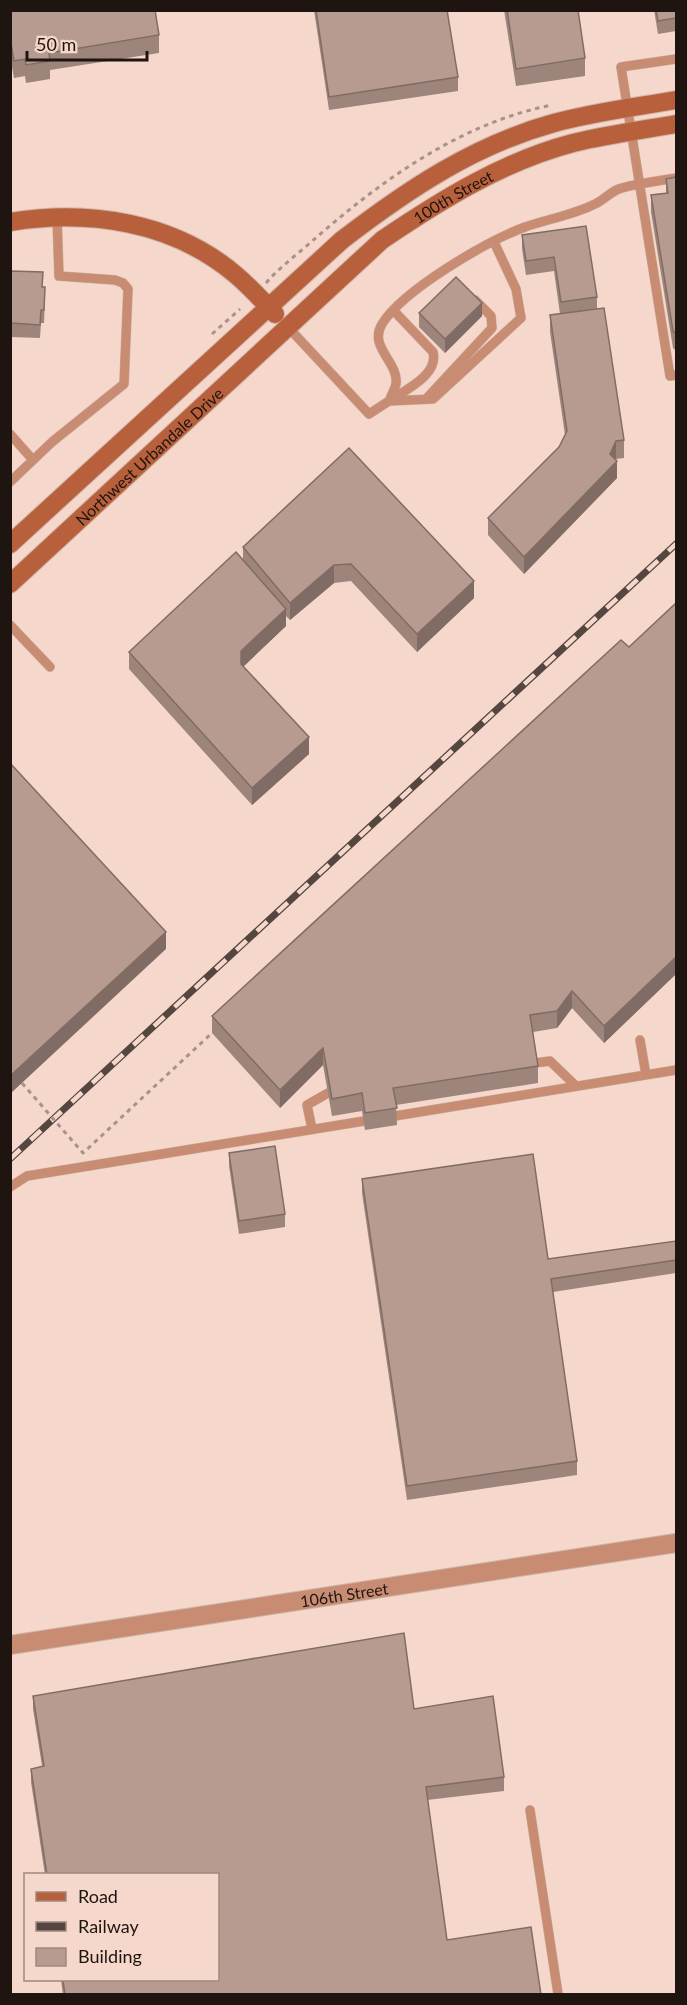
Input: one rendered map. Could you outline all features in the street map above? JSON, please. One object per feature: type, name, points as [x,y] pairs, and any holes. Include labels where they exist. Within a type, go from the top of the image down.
[{"type":"main road","name":"100th Street","points":[[268,306],[359,227],[454,163],[516,136],[554,123],[676,100]]},
{"type":"main road","name":"100th Street","points":[[287,326],[382,240],[450,197],[504,169],[571,144],[676,124]]},
{"type":"main road","points":[[10,222],[57,217],[98,218],[129,223],[163,233],[209,256],[236,274],[287,326]]},
{"type":"main road","name":"Northwest Urbandale Drive","points":[[10,543],[268,306]]},
{"type":"main road","name":"Northwest Urbandale Drive","points":[[10,584],[287,326]]},
{"type":"street","name":"106th Street","points":[[10,1645],[676,1543]]},
{"type":"lane","points":[[676,59],[621,67],[640,185],[647,204],[670,376],[676,375]]},
{"type":"lane","points":[[389,401],[396,383],[394,372],[378,342],[379,333],[382,325],[394,311],[427,280],[523,228],[596,204],[620,188],[676,178]]},
{"type":"lane","points":[[10,482],[52,442],[124,384],[128,289],[123,283],[115,280],[59,276],[57,217]]},
{"type":"lane","points":[[389,401],[434,399],[520,318],[516,289],[494,242]]},
{"type":"lane","points":[[444,271],[453,279]]},
{"type":"lane","points":[[425,400],[492,328],[491,316],[469,294]]},
{"type":"lane","points":[[287,326],[369,414],[423,378],[434,365],[433,352],[394,311]]},
{"type":"lane","points":[[10,434],[33,460]]},
{"type":"lane","points":[[10,625],[50,667]]},
{"type":"lane","points":[[640,1040],[646,1075]]},
{"type":"lane","points":[[535,1063],[550,1061],[576,1086]]},
{"type":"lane","points":[[395,1116],[676,1070]]},
{"type":"lane","points":[[312,1129],[307,1105],[328,1093]]},
{"type":"lane","points":[[10,1187],[27,1176],[364,1121]]},
{"type":"lane","points":[[530,1810],[558,1995]]},
{"type":"path","points":[[22,1083],[83,1153],[212,1033]]},
{"type":"building","points":[[10,10],[155,10],[159,35],[49,53],[50,61],[26,65],[25,59],[14,61],[10,38]]},
{"type":"building","points":[[316,10],[447,10],[458,77],[329,97]]},
{"type":"building","points":[[507,10],[578,10],[585,58],[516,69]]},
{"type":"building","points":[[656,10],[676,10],[676,18],[658,21]]},
{"type":"building","points":[[676,177],[676,334],[673,331],[651,195],[668,193],[666,179]]},
{"type":"building","points":[[586,226],[597,297],[561,302],[554,257],[526,261],[522,235]]},
{"type":"building","points":[[10,271],[43,272],[44,310],[41,310],[40,325],[10,323]]},
{"type":"building","points":[[456,277],[482,303],[445,339],[419,313]]},
{"type":"building","points":[[604,308],[624,440],[616,441],[610,454],[617,461],[524,557],[488,518],[559,447],[567,431],[550,315]]},
{"type":"building","points":[[349,448],[474,581],[417,634],[351,564],[334,565],[290,603],[243,547]]},
{"type":"building","points":[[236,552],[286,609],[241,651],[241,664],[309,737],[252,788],[129,652]]},
{"type":"building","points":[[676,603],[676,957],[604,1026],[572,991],[557,1011],[530,1015],[538,1066],[393,1088],[397,1108],[365,1113],[362,1093],[332,1099],[323,1048],[280,1090],[212,1016],[621,640],[629,647]]},
{"type":"building","points":[[10,763],[166,932],[10,1076]]},
{"type":"building","points":[[275,1146],[285,1214],[239,1221],[229,1153]]},
{"type":"building","points":[[533,1154],[548,1259],[676,1241],[676,1260],[551,1279],[577,1461],[407,1486],[362,1179]]},
{"type":"building","points":[[404,1633],[414,1709],[493,1696],[504,1777],[426,1787],[447,1940],[531,1927],[541,1995],[65,1995],[63,1981],[219,1981],[219,1873],[47,1873],[31,1769],[44,1766],[33,1696]]},
{"type":"railway","points":[[10,1159],[676,544]]}]
